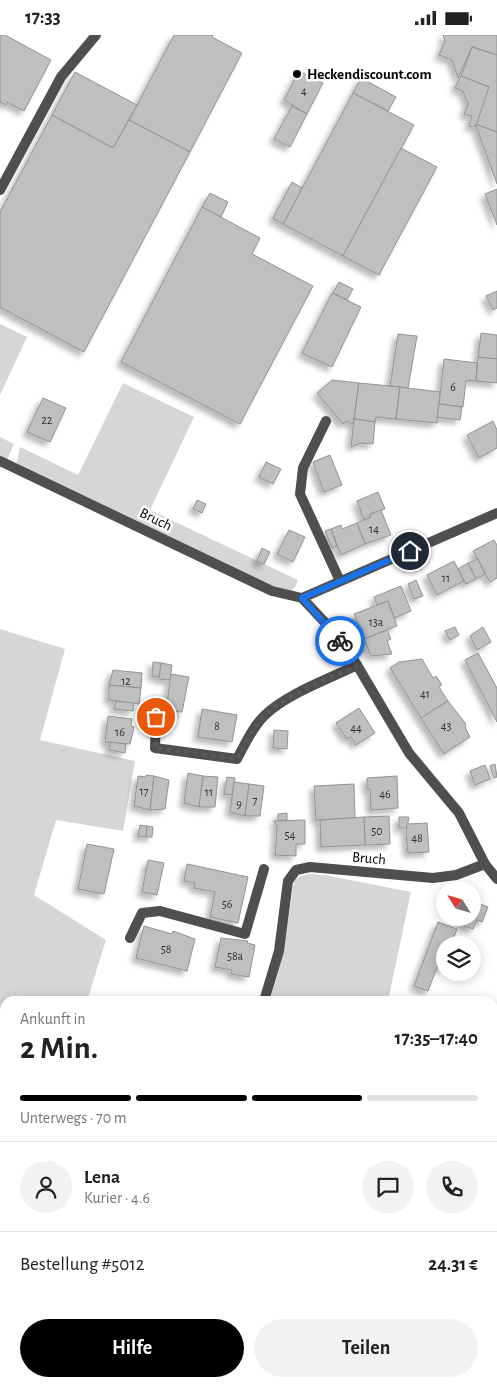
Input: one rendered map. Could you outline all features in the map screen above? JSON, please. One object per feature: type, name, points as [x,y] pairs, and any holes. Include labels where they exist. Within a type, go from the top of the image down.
[{"type":"street","points":[[0,190],[61,77],[96,35]]},
{"type":"street","points":[[326,421],[303,468],[300,494],[340,581]]},
{"type":"street","name":"Bruch","points":[[0,461],[272,591],[302,598]]},
{"type":"street","points":[[497,513],[302,598],[333,631],[357,665],[410,753],[459,813],[485,864],[497,879]]},
{"type":"street","points":[[156,717],[155,748],[237,759],[252,731],[265,715],[283,702],[357,665]]},
{"type":"street","name":"Bruch","points":[[266,996],[279,951],[288,881],[296,870],[310,867],[433,878],[456,875],[485,864]]},
{"type":"street","points":[[130,938],[142,913],[160,911],[245,934],[264,869]]},
{"type":"shaded area","points":[[0,324],[27,337],[0,395]]},
{"type":"shaded area","points":[[123,383],[194,417],[150,510],[298,580],[293,589],[289,592],[278,592],[16,465],[20,447],[78,475]]},
{"type":"shaded area","points":[[0,437],[14,444],[7,460],[0,460]]},
{"type":"shaded area","points":[[0,629],[65,649],[40,740],[135,761],[123,831],[56,820],[34,895],[106,940],[89,996],[0,996]]},
{"type":"shaded area","points":[[308,874],[325,875],[411,892],[389,996],[271,996],[284,951],[294,881]]},
{"type":"building","points":[[0,35],[5,35],[51,60],[24,111],[7,102],[6,105],[0,102]]},
{"type":"building","points":[[174,35],[213,35],[212,37],[242,53],[190,152],[129,120]]},
{"type":"building","points":[[443,35],[497,35],[497,55],[472,47],[458,78],[452,60],[439,55],[445,41]]},
{"type":"building","points":[[472,47],[497,55],[497,132],[475,124],[489,87],[461,76]]},
{"type":"building","points":[[299,71],[323,83],[307,114],[284,100]]},
{"type":"building","points":[[75,72],[137,105],[113,148],[52,115]]},
{"type":"building","points":[[461,76],[489,87],[476,126],[469,126],[472,116],[464,114],[468,104],[463,91],[455,88]]},
{"type":"building","points":[[361,78],[396,97],[388,111],[353,93]]},
{"type":"building","points":[[353,93],[414,125],[343,256],[283,224]]},
{"type":"building","points":[[292,106],[307,114],[290,147],[274,139]]},
{"type":"building","points":[[52,115],[113,148],[129,120],[190,152],[84,352],[0,307],[0,212]]},
{"type":"building","points":[[475,124],[497,132],[497,184],[476,126]]},
{"type":"building","points":[[401,148],[437,167],[379,275],[343,256]]},
{"type":"building","points":[[292,182],[302,188],[283,224],[273,218]]},
{"type":"building","points":[[497,189],[497,225],[485,194]]},
{"type":"building","points":[[210,193],[228,202],[221,217],[202,207]]},
{"type":"building","points":[[202,207],[260,238],[252,254],[313,286],[240,424],[121,362]]},
{"type":"building","points":[[339,282],[353,289],[347,300],[333,293]]},
{"type":"building","points":[[497,291],[497,308],[493,310],[486,296]]},
{"type":"building","points":[[332,293],[361,307],[332,367],[302,353]]},
{"type":"building","points":[[481,333],[497,335],[497,359],[478,357]]},
{"type":"building","points":[[398,334],[417,336],[408,388],[390,386]]},
{"type":"building","points":[[478,357],[497,359],[497,383],[476,381]]},
{"type":"building","points":[[444,359],[477,363],[476,381],[466,380],[463,407],[439,404]]},
{"type":"building","points":[[332,380],[359,383],[353,424],[346,421],[343,424],[317,393]]},
{"type":"building","points":[[359,383],[400,387],[396,419],[376,417],[375,422],[354,419]]},
{"type":"building","points":[[400,387],[440,392],[437,423],[396,419]]},
{"type":"building","points":[[43,398],[66,408],[50,442],[27,432]]},
{"type":"building","points":[[439,404],[462,407],[460,420],[437,417]]},
{"type":"building","points":[[354,419],[375,422],[373,444],[361,443],[351,447]]},
{"type":"building","points":[[493,421],[497,430],[497,448],[479,458],[467,435]]},
{"type":"building","points":[[330,455],[342,485],[324,492],[313,462]]},
{"type":"building","points":[[266,462],[281,469],[273,484],[259,477]]},
{"type":"building","points":[[378,492],[385,509],[370,514],[371,517],[364,520],[357,501]]},
{"type":"building","points":[[197,500],[206,504],[202,513],[193,509]]},
{"type":"building","points":[[381,510],[391,535],[365,544],[357,523],[371,517],[370,514]]},
{"type":"building","points":[[357,523],[365,544],[341,555],[331,529],[341,525],[342,529]]},
{"type":"building","points":[[331,529],[337,546],[332,548],[325,531]]},
{"type":"building","points":[[289,530],[305,537],[293,562],[277,554]]},
{"type":"building","points":[[494,540],[497,545],[497,578],[490,582],[473,551]]},
{"type":"building","points":[[262,548],[270,552],[264,564],[257,561]]},
{"type":"building","points":[[478,559],[485,574],[476,579],[468,563]]},
{"type":"building","points":[[454,561],[464,581],[437,595],[427,575]]},
{"type":"building","points":[[468,563],[476,579],[466,584],[458,569]]},
{"type":"building","points":[[416,580],[423,596],[414,599],[408,584]]},
{"type":"building","points":[[401,586],[411,611],[394,618],[388,601],[377,605],[374,597]]},
{"type":"building","points":[[388,601],[397,626],[364,639],[354,614]]},
{"type":"building","points":[[455,627],[459,635],[450,640],[445,631]]},
{"type":"building","points":[[483,627],[491,642],[477,650],[470,636]]},
{"type":"building","points":[[387,630],[391,639],[387,641],[392,654],[371,656],[364,639]]},
{"type":"building","points":[[478,653],[497,688],[497,722],[465,660]]},
{"type":"building","points":[[422,659],[433,678],[436,676],[442,685],[439,687],[448,701],[421,718],[390,668],[399,662]]},
{"type":"building","points":[[153,662],[161,663],[160,677],[152,676]]},
{"type":"building","points":[[161,663],[172,665],[170,680],[159,679]]},
{"type":"building","points":[[113,670],[142,673],[141,688],[109,685]]},
{"type":"building","points":[[171,674],[189,677],[182,712],[169,711],[170,704],[167,704]]},
{"type":"building","points":[[109,685],[141,688],[139,704],[109,700]]},
{"type":"building","points":[[116,701],[134,703],[133,711],[114,709]]},
{"type":"building","points":[[448,701],[466,724],[465,727],[470,737],[444,754],[421,718]]},
{"type":"building","points":[[359,708],[375,733],[356,745],[351,737],[347,739],[336,723]]},
{"type":"building","points":[[202,709],[237,715],[232,742],[198,737]]},
{"type":"building","points":[[108,716],[132,719],[131,726],[134,727],[130,744],[105,742]]},
{"type":"building","points":[[274,730],[288,731],[287,749],[273,748]]},
{"type":"building","points":[[110,742],[126,744],[125,753],[109,750]]},
{"type":"building","points":[[495,764],[497,777],[494,778],[490,766]]},
{"type":"building","points":[[485,765],[490,779],[475,785],[470,771]]},
{"type":"building","points":[[188,773],[203,776],[199,807],[184,803]]},
{"type":"building","points":[[146,775],[154,776],[150,810],[134,806],[138,776],[146,777]]},
{"type":"building","points":[[154,776],[169,780],[165,809],[150,810]]},
{"type":"building","points":[[203,776],[218,777],[215,807],[199,807]]},
{"type":"building","points":[[397,776],[398,808],[371,810],[370,789],[367,789],[367,778]]},
{"type":"building","points":[[227,777],[235,778],[232,795],[224,794]]},
{"type":"building","points":[[234,782],[249,784],[245,816],[230,812]]},
{"type":"building","points":[[249,784],[264,786],[260,816],[245,816]]},
{"type":"building","points":[[354,784],[355,818],[316,820],[314,786]]},
{"type":"building","points":[[287,813],[287,820],[278,821],[278,814]]},
{"type":"building","points":[[389,816],[390,844],[365,845],[364,817]]},
{"type":"building","points":[[364,817],[365,845],[321,847],[320,820]]},
{"type":"building","points":[[399,817],[409,817],[407,828],[399,828]]},
{"type":"building","points":[[305,820],[305,844],[296,844],[296,856],[275,855],[277,826],[274,821]]},
{"type":"building","points":[[427,823],[429,852],[408,853],[407,824]]},
{"type":"building","points":[[140,825],[147,826],[146,837],[138,836]]},
{"type":"building","points":[[147,826],[153,827],[152,837],[146,837]]},
{"type":"building","points":[[87,844],[114,849],[104,894],[78,889]]},
{"type":"building","points":[[148,860],[164,863],[157,895],[142,892]]},
{"type":"building","points":[[187,864],[248,877],[238,923],[210,917],[215,892],[194,888],[195,883],[184,881]]},
{"type":"building","points":[[481,904],[488,907],[481,922]]},
{"type":"building","points":[[144,926],[172,934],[173,931],[195,939],[187,971],[136,958]]},
{"type":"building","points":[[436,926],[449,926],[457,929],[454,936],[436,936],[436,970],[428,991],[414,986]]},
{"type":"building","points":[[221,938],[248,941],[247,943],[255,945],[249,977],[231,974],[232,970],[215,967]]},
{"type":"way so far","points":[[156,717],[155,748],[237,759],[252,731],[265,715],[283,702],[357,665],[340,641]]},
{"type":"place","name":"Heckendiscount.com","points":[[297,74]]},
{"type":"route","points":[[340,641],[302,598],[410,551]]}]
